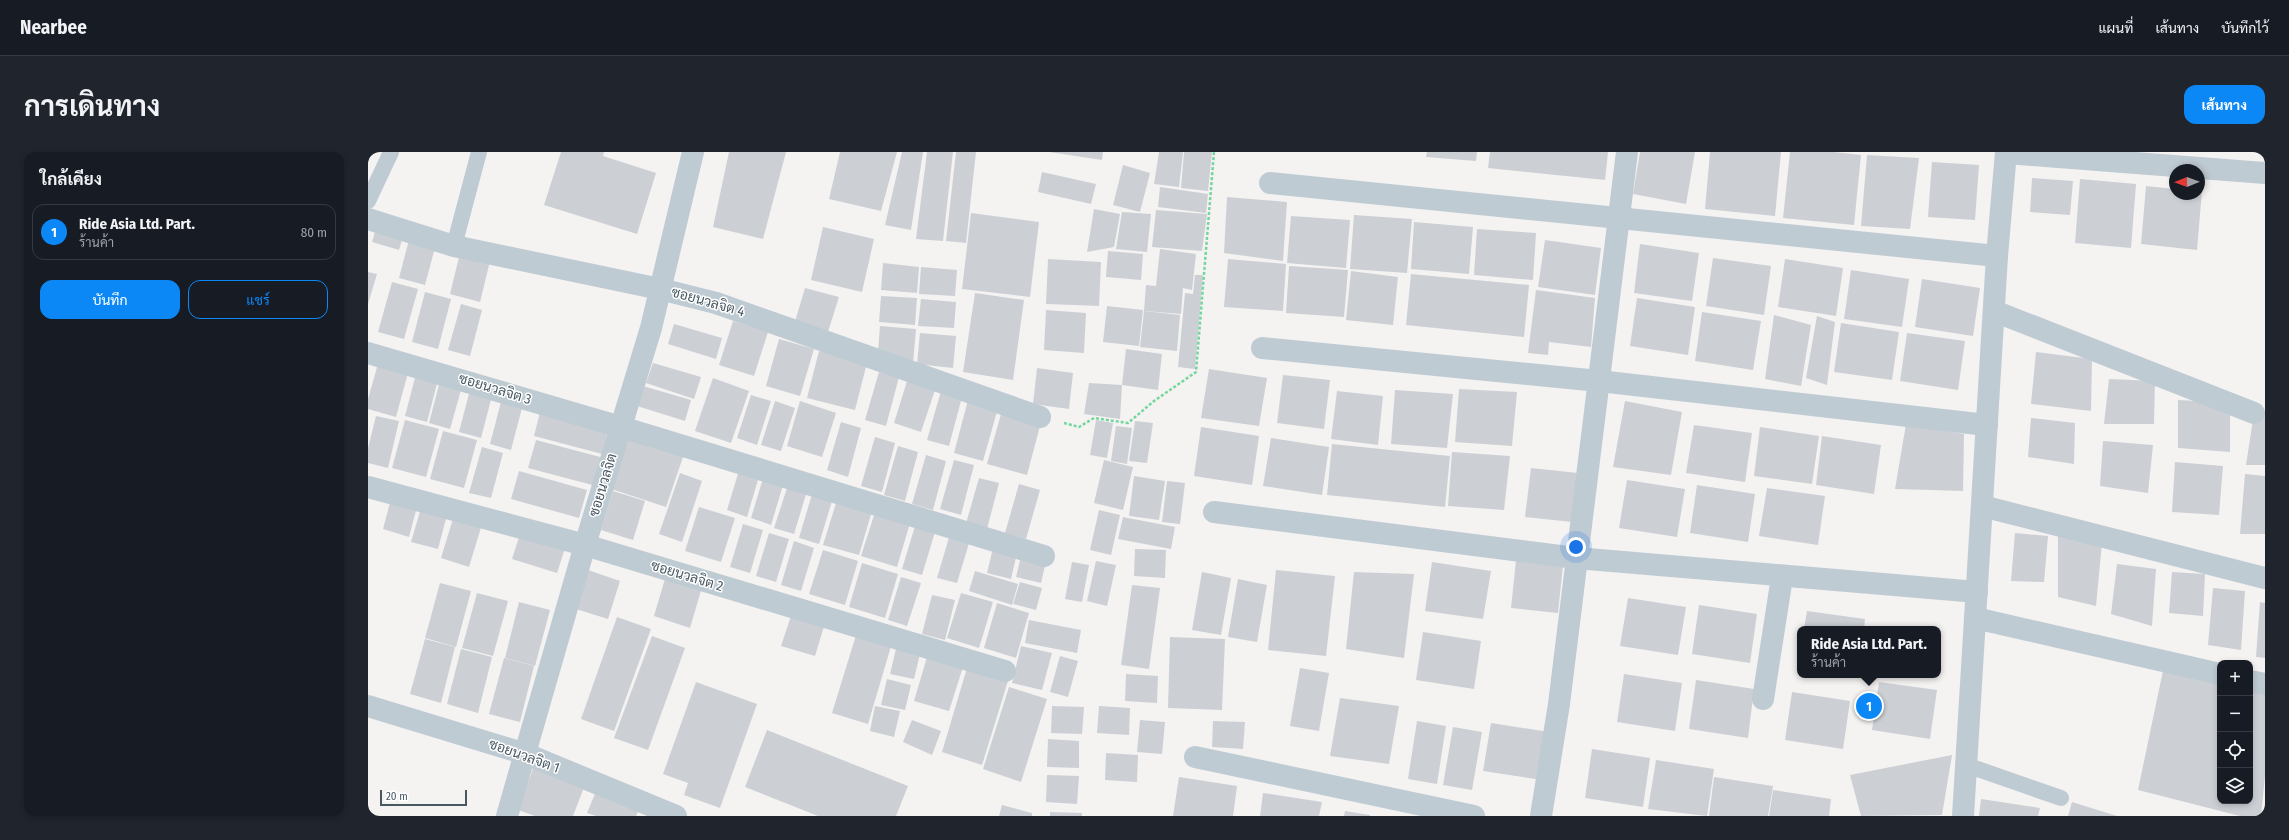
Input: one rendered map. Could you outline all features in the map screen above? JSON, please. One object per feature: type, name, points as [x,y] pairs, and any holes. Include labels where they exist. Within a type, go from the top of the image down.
[{"type":"street","name":"ซอยนวลจิต","points":[[507,816],[585,545],[651,328],[694,152]]},
{"type":"street","points":[[1540,816],[1559,704],[1627,152]]},
{"type":"street","points":[[1963,816],[1997,256],[2006,152],[2265,173]]},
{"type":"street","points":[[1270,183],[1997,256]]},
{"type":"street","name":"ซอยนวลจิต 4","points":[[368,219],[454,246],[660,289],[737,310],[1040,417]]},
{"type":"street","points":[[1994,311],[2254,413]]},
{"type":"street","points":[[1262,348],[1599,381],[1987,425]]},
{"type":"street","name":"ซอยนวลจิต 3","points":[[368,353],[621,427],[1044,556]]},
{"type":"street","name":"ซอยนวลจิต 2","points":[[368,487],[585,545],[1005,671]]},
{"type":"street","points":[[1982,506],[2265,578]]},
{"type":"street","points":[[1214,512],[1576,558],[1782,577],[1977,592]]},
{"type":"street","points":[[1763,699],[1782,577]]},
{"type":"street","points":[[1975,618],[2217,673]]},
{"type":"street","points":[[2253,681],[2265,684]]},
{"type":"street","name":"ซอยนวลจิต 1","points":[[368,706],[526,754],[676,816]]},
{"type":"street","points":[[1195,757],[1474,816]]},
{"type":"lane","points":[[368,201],[391,152]]},
{"type":"lane","points":[[454,246],[479,152]]},
{"type":"lane","points":[[1966,764],[2061,798]]},
{"type":"path","points":[[1040,417],[1079,427],[1094,418],[1128,423],[1154,401],[1196,372],[1214,152]]},
{"type":"building","points":[[561,152],[604,152],[603,156],[656,173],[637,234],[544,205]]},
{"type":"building","points":[[729,152],[786,152],[763,239],[713,227]]},
{"type":"building","points":[[840,152],[897,152],[881,211],[829,199]]},
{"type":"building","points":[[902,152],[923,152],[911,230],[885,225]]},
{"type":"building","points":[[927,152],[953,152],[943,241],[916,239]]},
{"type":"building","points":[[956,152],[976,152],[966,243],[946,241]]},
{"type":"building","points":[[1049,152],[1103,152],[1102,160]]},
{"type":"building","points":[[1159,152],[1183,152],[1179,187],[1154,184]]},
{"type":"building","points":[[1184,152],[1212,152],[1208,191],[1181,188]]},
{"type":"building","points":[[1427,152],[1477,152],[1476,161],[1426,157]]},
{"type":"building","points":[[1490,152],[1608,152],[1605,180],[1488,168]]},
{"type":"building","points":[[1640,152],[1695,152],[1686,204],[1633,194]]},
{"type":"building","points":[[1710,152],[1781,152],[1775,216],[1705,209]]},
{"type":"building","points":[[1790,152],[1834,152],[1861,155],[1854,225],[1783,218]]},
{"type":"building","points":[[1867,155],[1919,158],[1910,229],[1861,226]]},
{"type":"building","points":[[1932,162],[1979,165],[1975,220],[1928,217]]},
{"type":"building","points":[[1123,165],[1150,173],[1140,212],[1113,205]]},
{"type":"building","points":[[1042,172],[1096,184],[1091,204],[1038,192]]},
{"type":"building","points":[[2032,178],[2073,181],[2070,215],[2030,212]]},
{"type":"building","points":[[2080,179],[2136,184],[2131,248],[2075,243]]},
{"type":"building","points":[[2146,186],[2169,188],[2169,200],[2201,200],[2197,250],[2141,244]]},
{"type":"building","points":[[1160,187],[1208,194],[1206,213],[1158,207]]},
{"type":"building","points":[[1227,197],[1287,202],[1283,261],[1224,253]]},
{"type":"building","points":[[1094,209],[1120,214],[1114,247],[1087,252]]},
{"type":"building","points":[[1156,210],[1207,214],[1202,251],[1152,247]]},
{"type":"building","points":[[1122,212],[1151,214],[1147,252],[1116,249]]},
{"type":"building","points":[[971,213],[1039,222],[1030,297],[962,289]]},
{"type":"building","points":[[1354,215],[1412,219],[1407,273],[1350,269]]},
{"type":"building","points":[[1291,216],[1350,220],[1346,268],[1287,263]]},
{"type":"building","points":[[1414,222],[1473,227],[1469,274],[1411,269]]},
{"type":"building","points":[[377,225],[404,233],[399,250],[372,242]]},
{"type":"building","points":[[823,227],[874,239],[862,292],[811,280]]},
{"type":"building","points":[[1477,229],[1536,233],[1533,280],[1474,275]]},
{"type":"building","points":[[410,236],[436,244],[425,285],[399,278]]},
{"type":"building","points":[[1545,240],[1601,248],[1595,295],[1538,287]]},
{"type":"building","points":[[1640,244],[1699,253],[1692,301],[1634,293]]},
{"type":"building","points":[[461,249],[491,257],[480,302],[450,294]]},
{"type":"building","points":[[1160,249],[1196,254],[1192,290],[1183,288],[1181,314],[1144,311],[1146,285],[1156,286]]},
{"type":"building","points":[[1108,251],[1143,254],[1141,280],[1106,277]]},
{"type":"building","points":[[1713,258],[1771,266],[1764,315],[1706,306]]},
{"type":"building","points":[[1048,259],[1101,262],[1099,306],[1046,304]]},
{"type":"building","points":[[1228,259],[1286,264],[1283,311],[1224,307]]},
{"type":"building","points":[[1785,259],[1843,268],[1836,316],[1778,307]]},
{"type":"building","points":[[883,263],[919,267],[917,293],[881,290]]},
{"type":"building","points":[[1289,266],[1348,270],[1344,317],[1286,313]]},
{"type":"building","points":[[921,267],[957,270],[955,296],[919,294]]},
{"type":"building","points":[[1851,270],[1909,279],[1902,327],[1844,319]]},
{"type":"building","points":[[1351,271],[1398,277],[1393,325],[1346,320]]},
{"type":"building","points":[[368,272],[377,274],[368,304]]},
{"type":"building","points":[[1411,274],[1529,285],[1524,337],[1406,325]]},
{"type":"building","points":[[1195,275],[1203,275],[1195,369],[1178,367],[1185,293],[1193,294]]},
{"type":"building","points":[[1922,279],[1980,288],[1973,336],[1915,327]]},
{"type":"building","points":[[392,282],[418,289],[404,339],[378,332]]},
{"type":"building","points":[[805,288],[839,297],[827,335],[794,325]]},
{"type":"building","points":[[1536,290],[1595,298],[1591,347],[1549,342],[1548,355],[1528,353]]},
{"type":"building","points":[[425,292],[451,299],[438,349],[412,342]]},
{"type":"building","points":[[975,293],[1024,300],[1013,380],[963,372]]},
{"type":"building","points":[[881,296],[917,298],[915,325],[879,322]]},
{"type":"building","points":[[1637,298],[1695,307],[1688,355],[1630,346]]},
{"type":"building","points":[[921,299],[956,302],[954,328],[918,326]]},
{"type":"building","points":[[461,304],[482,310],[470,356],[448,350]]},
{"type":"building","points":[[1107,306],[1143,310],[1139,346],[1103,342]]},
{"type":"building","points":[[1046,310],[1086,313],[1084,353],[1044,350]]},
{"type":"building","points":[[1144,311],[1180,315],[1177,351],[1140,347]]},
{"type":"building","points":[[1702,312],[1761,321],[1753,370],[1695,361]]},
{"type":"building","points":[[1774,315],[1811,325],[1801,386],[1765,379]]},
{"type":"building","points":[[1817,316],[1835,322],[1827,385],[1806,378]]},
{"type":"building","points":[[733,321],[768,332],[754,376],[719,365]]},
{"type":"building","points":[[1841,323],[1899,332],[1892,380],[1834,372]]},
{"type":"building","points":[[674,324],[722,338],[716,359],[668,344]]},
{"type":"building","points":[[880,326],[916,329],[913,364],[878,352]]},
{"type":"building","points":[[920,333],[956,336],[953,368],[917,364]]},
{"type":"building","points":[[1907,333],[1965,341],[1958,390],[1900,381]]},
{"type":"building","points":[[779,339],[814,349],[800,396],[766,386]]},
{"type":"building","points":[[1126,349],[1162,354],[1158,390],[1122,385]]},
{"type":"building","points":[[819,351],[867,363],[855,410],[807,398]]},
{"type":"building","points":[[2036,352],[2092,359],[2091,411],[2031,404]]},
{"type":"building","points":[[379,360],[409,369],[396,417],[368,409],[368,399]]},
{"type":"building","points":[[653,363],[701,377],[694,399],[646,383]]},
{"type":"building","points":[[1037,368],[1073,373],[1069,409],[1033,404]]},
{"type":"building","points":[[1209,369],[1267,378],[1259,426],[1201,418]]},
{"type":"building","points":[[417,370],[439,376],[427,422],[405,416]]},
{"type":"building","points":[[879,372],[899,377],[886,426],[865,420]]},
{"type":"building","points":[[1283,375],[1330,380],[1324,429],[1277,423]]},
{"type":"building","points":[[441,377],[463,383],[450,429],[429,423]]},
{"type":"building","points":[[713,378],[749,391],[731,443],[695,431]]},
{"type":"building","points":[[908,378],[936,387],[921,432],[894,423]]},
{"type":"building","points":[[2109,379],[2155,381],[2154,424],[2104,424]]},
{"type":"building","points":[[1089,383],[1122,385],[1120,419],[1084,414]]},
{"type":"building","points":[[471,386],[493,392],[481,438],[459,432]]},
{"type":"building","points":[[643,386],[691,400],[685,421],[637,406]]},
{"type":"building","points":[[1459,389],[1517,392],[1512,446],[1455,442]]},
{"type":"building","points":[[1395,390],[1453,394],[1447,448],[1391,444]]},
{"type":"building","points":[[941,391],[962,397],[949,446],[927,440]]},
{"type":"building","points":[[1337,391],[1383,396],[1378,445],[1331,439]]},
{"type":"building","points":[[751,395],[771,401],[757,445],[737,438]]},
{"type":"building","points":[[502,398],[523,404],[511,450],[490,444]]},
{"type":"building","points":[[968,400],[998,408],[983,461],[954,453]]},
{"type":"building","points":[[2178,400],[2230,403],[2230,452],[2178,448]]},
{"type":"building","points":[[775,401],[795,408],[781,451],[761,445]]},
{"type":"building","points":[[800,401],[836,413],[822,457],[787,446]]},
{"type":"building","points":[[1625,401],[1682,412],[1671,475],[1613,467]]},
{"type":"building","points":[[541,408],[609,426],[602,454],[534,436]]},
{"type":"building","points":[[2254,413],[2265,414],[2265,465],[2246,465]]},
{"type":"building","points":[[1001,414],[1040,426],[1027,475],[987,464]]},
{"type":"building","points":[[376,416],[399,421],[388,468],[368,463],[368,448]]},
{"type":"building","points":[[2031,418],[2075,423],[2074,464],[2028,457]]},
{"type":"building","points":[[405,420],[439,429],[426,477],[392,468]]},
{"type":"building","points":[[1096,420],[1113,423],[1107,458],[1090,455]]},
{"type":"building","points":[[1135,421],[1153,423],[1147,463],[1129,461]]},
{"type":"building","points":[[841,422],[861,428],[848,477],[827,470]]},
{"type":"building","points":[[1906,424],[1964,434],[1963,491],[1895,489]]},
{"type":"building","points":[[1694,425],[1752,433],[1745,482],[1686,473]]},
{"type":"building","points":[[1116,426],[1132,428],[1127,464],[1111,461]]},
{"type":"building","points":[[1201,427],[1259,436],[1252,485],[1194,476]]},
{"type":"building","points":[[1760,427],[1819,436],[1812,484],[1754,476]]},
{"type":"building","points":[[443,431],[477,440],[464,488],[430,479]]},
{"type":"building","points":[[627,431],[685,451],[666,507],[608,488]]},
{"type":"building","points":[[1822,436],[1881,445],[1874,494],[1816,485]]},
{"type":"building","points":[[875,437],[895,443],[882,492],[861,486]]},
{"type":"building","points":[[1271,438],[1329,447],[1322,495],[1263,486]]},
{"type":"building","points":[[536,440],[604,458],[596,486],[528,468]]},
{"type":"building","points":[[2103,441],[2153,445],[2148,493],[2100,486]]},
{"type":"building","points":[[1332,444],[1450,456],[1445,507],[1327,495]]},
{"type":"building","points":[[898,446],[918,452],[905,501],[884,495]]},
{"type":"building","points":[[482,447],[503,453],[491,498],[469,493]]},
{"type":"building","points":[[1452,452],[1510,456],[1504,510],[1448,506]]},
{"type":"building","points":[[926,455],[946,461],[933,510],[912,504]]},
{"type":"building","points":[[954,460],[974,465],[961,515],[940,509]]},
{"type":"building","points":[[1104,460],[1133,467],[1123,510],[1094,503]]},
{"type":"building","points":[[2175,462],[2223,466],[2219,515],[2172,512]]},
{"type":"building","points":[[740,467],[760,473],[747,517],[727,510]]},
{"type":"building","points":[[1531,468],[1578,473],[1572,522],[1525,517]]},
{"type":"building","points":[[519,471],[587,490],[579,518],[511,499]]},
{"type":"building","points":[[680,473],[702,481],[682,542],[659,534]]},
{"type":"building","points":[[2245,474],[2265,476],[2265,534],[2240,534]]},
{"type":"building","points":[[764,475],[784,482],[771,525],[751,518]]},
{"type":"building","points":[[1134,476],[1165,481],[1159,520],[1129,516]]},
{"type":"building","points":[[979,478],[999,483],[986,533],[965,527]]},
{"type":"building","points":[[1627,480],[1685,489],[1677,537],[1619,528]]},
{"type":"building","points":[[1167,481],[1185,483],[1180,524],[1162,522]]},
{"type":"building","points":[[1019,484],[1040,490],[1026,539],[1005,533]]},
{"type":"building","points":[[788,485],[807,491],[794,534],[774,528]]},
{"type":"building","points":[[1697,485],[1755,494],[1748,542],[1690,533]]},
{"type":"building","points":[[1767,488],[1825,496],[1818,545],[1759,536]]},
{"type":"building","points":[[613,491],[645,501],[633,540],[601,530]]},
{"type":"building","points":[[812,494],[832,501],[819,544],[799,538]]},
{"type":"building","points":[[392,495],[418,503],[409,537],[383,529]]},
{"type":"building","points":[[837,500],[872,511],[859,555],[823,545]]},
{"type":"building","points":[[699,507],[735,518],[721,562],[685,551]]},
{"type":"building","points":[[421,508],[447,515],[438,549],[411,542]]},
{"type":"building","points":[[1099,510],[1120,515],[1111,555],[1090,550]]},
{"type":"building","points":[[455,512],[483,521],[469,567],[441,558]]},
{"type":"building","points":[[875,512],[910,523],[897,567],[861,556]]},
{"type":"building","points":[[1123,517],[1175,527],[1171,549],[1118,539]]},
{"type":"building","points":[[743,524],[763,530],[750,573],[730,567]]},
{"type":"building","points":[[915,526],[935,532],[922,575],[902,569]]},
{"type":"building","points":[[521,531],[566,545],[557,573],[512,559]]},
{"type":"building","points":[[769,533],[789,539],[776,582],[756,576]]},
{"type":"building","points":[[2015,533],[2048,536],[2044,582],[2011,581]]},
{"type":"building","points":[[950,534],[970,540],[957,583],[937,578]]},
{"type":"building","points":[[2058,534],[2102,543],[2096,606],[2058,597]]},
{"type":"building","points":[[794,541],[814,548],[801,591],[781,585]]},
{"type":"building","points":[[993,548],[1017,553],[1011,579],[987,573]]},
{"type":"building","points":[[1135,549],[1166,550],[1165,578],[1134,576]]},
{"type":"building","points":[[823,550],[858,561],[845,605],[809,594]]},
{"type":"building","points":[[1022,552],[1047,557],[1041,583],[1016,577]]},
{"type":"building","points":[[1516,560],[1563,565],[1558,613],[1511,608]]},
{"type":"building","points":[[1096,561],[1116,565],[1107,606],[1087,601]]},
{"type":"building","points":[[1072,562],[1089,565],[1082,602],[1065,599]]},
{"type":"building","points":[[1432,562],[1491,571],[1483,619],[1425,611]]},
{"type":"building","points":[[862,563],[898,574],[885,618],[849,607]]},
{"type":"building","points":[[2117,564],[2156,569],[2152,626],[2111,614]]},
{"type":"building","points":[[588,570],[620,581],[608,619],[576,609]]},
{"type":"building","points":[[1276,570],[1335,576],[1326,656],[1268,650]]},
{"type":"building","points":[[975,571],[1018,584],[1012,605],[969,591]]},
{"type":"building","points":[[667,572],[703,584],[690,628],[654,616]]},
{"type":"building","points":[[1202,572],[1231,578],[1221,635],[1192,630]]},
{"type":"building","points":[[1354,572],[1414,574],[1404,658],[1346,649]]},
{"type":"building","points":[[2172,572],[2205,574],[2203,616],[2169,613]]},
{"type":"building","points":[[901,577],[921,583],[907,626],[888,620]]},
{"type":"building","points":[[1238,579],[1267,585],[1257,642],[1228,637]]},
{"type":"building","points":[[1020,582],[1042,588],[1036,610],[1013,604]]},
{"type":"building","points":[[440,583],[471,591],[456,647],[425,638]]},
{"type":"building","points":[[1132,585],[1160,588],[1149,669],[1121,665]]},
{"type":"building","points":[[2213,588],[2245,591],[2241,650],[2208,645]]},
{"type":"building","points":[[477,593],[508,601],[493,656],[462,648]]},
{"type":"building","points":[[961,593],[993,602],[979,648],[947,638]]},
{"type":"building","points":[[932,595],[955,600],[945,640],[922,634]]},
{"type":"building","points":[[1628,598],[1686,607],[1678,655],[1620,646]]},
{"type":"building","points":[[519,602],[550,610],[535,666],[505,658]]},
{"type":"building","points":[[2260,602],[2265,603],[2265,658],[2256,657]]},
{"type":"building","points":[[997,603],[1029,613],[1016,658],[984,648]]},
{"type":"building","points":[[1699,605],[1757,614],[1750,663],[1692,654]]},
{"type":"building","points":[[1807,611],[1865,619],[1864,626],[1804,626]]},
{"type":"building","points":[[792,613],[825,623],[815,656],[781,646]]},
{"type":"building","points":[[617,617],[651,629],[614,731],[581,719]]},
{"type":"building","points":[[1029,620],[1081,630],[1077,653],[1025,643]]},
{"type":"building","points":[[857,632],[892,643],[868,724],[832,713]]},
{"type":"building","points":[[1423,632],[1481,641],[1474,689],[1416,680]]},
{"type":"building","points":[[652,636],[685,648],[648,750],[614,738]]},
{"type":"building","points":[[1170,637],[1225,639],[1222,710],[1168,708]]},
{"type":"building","points":[[425,639],[455,647],[441,703],[410,694]]},
{"type":"building","points":[[1021,646],[1052,653],[1042,690],[1012,683]]},
{"type":"building","points":[[461,649],[492,657],[478,713],[447,704]]},
{"type":"building","points":[[896,649],[920,654],[914,679],[890,674]]},
{"type":"building","points":[[1060,656],[1078,661],[1068,697],[1050,692]]},
{"type":"building","points":[[927,657],[963,667],[949,711],[914,701]]},
{"type":"building","points":[[504,658],[534,666],[520,722],[489,714]]},
{"type":"building","points":[[2165,661],[2217,673],[2217,804],[2253,804],[2253,682],[2265,684],[2265,776],[2261,816],[2240,816],[2138,790]]},
{"type":"building","points":[[967,668],[1008,681],[982,765],[942,752]]},
{"type":"building","points":[[1300,668],[1329,673],[1319,731],[1290,726]]},
{"type":"building","points":[[1126,674],[1158,676],[1157,703],[1125,701]]},
{"type":"building","points":[[1624,674],[1682,683],[1675,731],[1617,722]]},
{"type":"building","points":[[887,679],[911,685],[905,710],[881,705]]},
{"type":"building","points":[[1696,680],[1754,689],[1748,738],[1689,729]]},
{"type":"building","points":[[696,682],[757,704],[720,808],[684,795],[688,783],[663,774]]},
{"type":"building","points":[[1879,682],[1937,690],[1930,739],[1872,730]]},
{"type":"building","points":[[1009,687],[1047,699],[1021,782],[983,769]]},
{"type":"building","points":[[1792,692],[1850,701],[1843,749],[1785,740]]},
{"type":"building","points":[[1340,698],[1399,706],[1389,764],[1330,756]]},
{"type":"building","points":[[875,706],[900,711],[894,737],[870,731]]},
{"type":"building","points":[[1052,706],[1084,707],[1082,734],[1051,733]]},
{"type":"building","points":[[1099,706],[1130,708],[1129,735],[1097,733]]},
{"type":"building","points":[[912,720],[941,731],[932,755],[903,742]]},
{"type":"building","points":[[1140,720],[1165,722],[1162,754],[1137,752]]},
{"type":"building","points":[[1213,721],[1245,722],[1243,749],[1212,747]]},
{"type":"building","points":[[1417,721],[1446,726],[1437,784],[1408,779]]},
{"type":"building","points":[[1491,723],[1549,732],[1542,780],[1483,771]]},
{"type":"building","points":[[1453,727],[1482,732],[1472,790],[1443,785]]},
{"type":"building","points":[[767,730],[908,786],[896,816],[818,816],[745,787]]},
{"type":"building","points":[[1048,739],[1079,741],[1079,768],[1047,767]]},
{"type":"building","points":[[1592,749],[1650,758],[1643,807],[1585,798]]},
{"type":"building","points":[[1106,753],[1138,755],[1137,782],[1105,780]]},
{"type":"building","points":[[1952,755],[1942,815],[1861,816],[1850,775]]},
{"type":"building","points":[[1656,760],[1714,769],[1707,816],[1648,809]]},
{"type":"building","points":[[535,763],[586,782],[573,816],[535,816],[518,810]]},
{"type":"building","points":[[1047,775],[1079,776],[1077,804],[1046,802]]},
{"type":"building","points":[[1179,777],[1237,786],[1233,816],[1173,816]]},
{"type":"building","points":[[1714,777],[1773,786],[1768,816],[1709,816]]},
{"type":"building","points":[[597,789],[640,807],[636,816],[596,816],[587,813]]},
{"type":"building","points":[[1773,790],[1831,799],[1829,816],[1769,816]]},
{"type":"building","points":[[1263,793],[1322,802],[1319,816],[1260,816]]},
{"type":"building","points":[[1981,799],[2040,808],[2038,816],[1979,816]]},
{"type":"building","points":[[2072,802],[2117,816],[2068,816]]},
{"type":"building","points":[[1002,805],[1032,813],[1032,816],[999,816]]},
{"type":"building","points":[[1345,811],[1370,815],[1370,816],[1344,816]]},
{"type":"building","points":[[1050,812],[1082,813],[1082,816],[1050,816]]},
{"type":"place","name":"Ride Asia Ltd. Part.","points":[[1869,706]]}]
